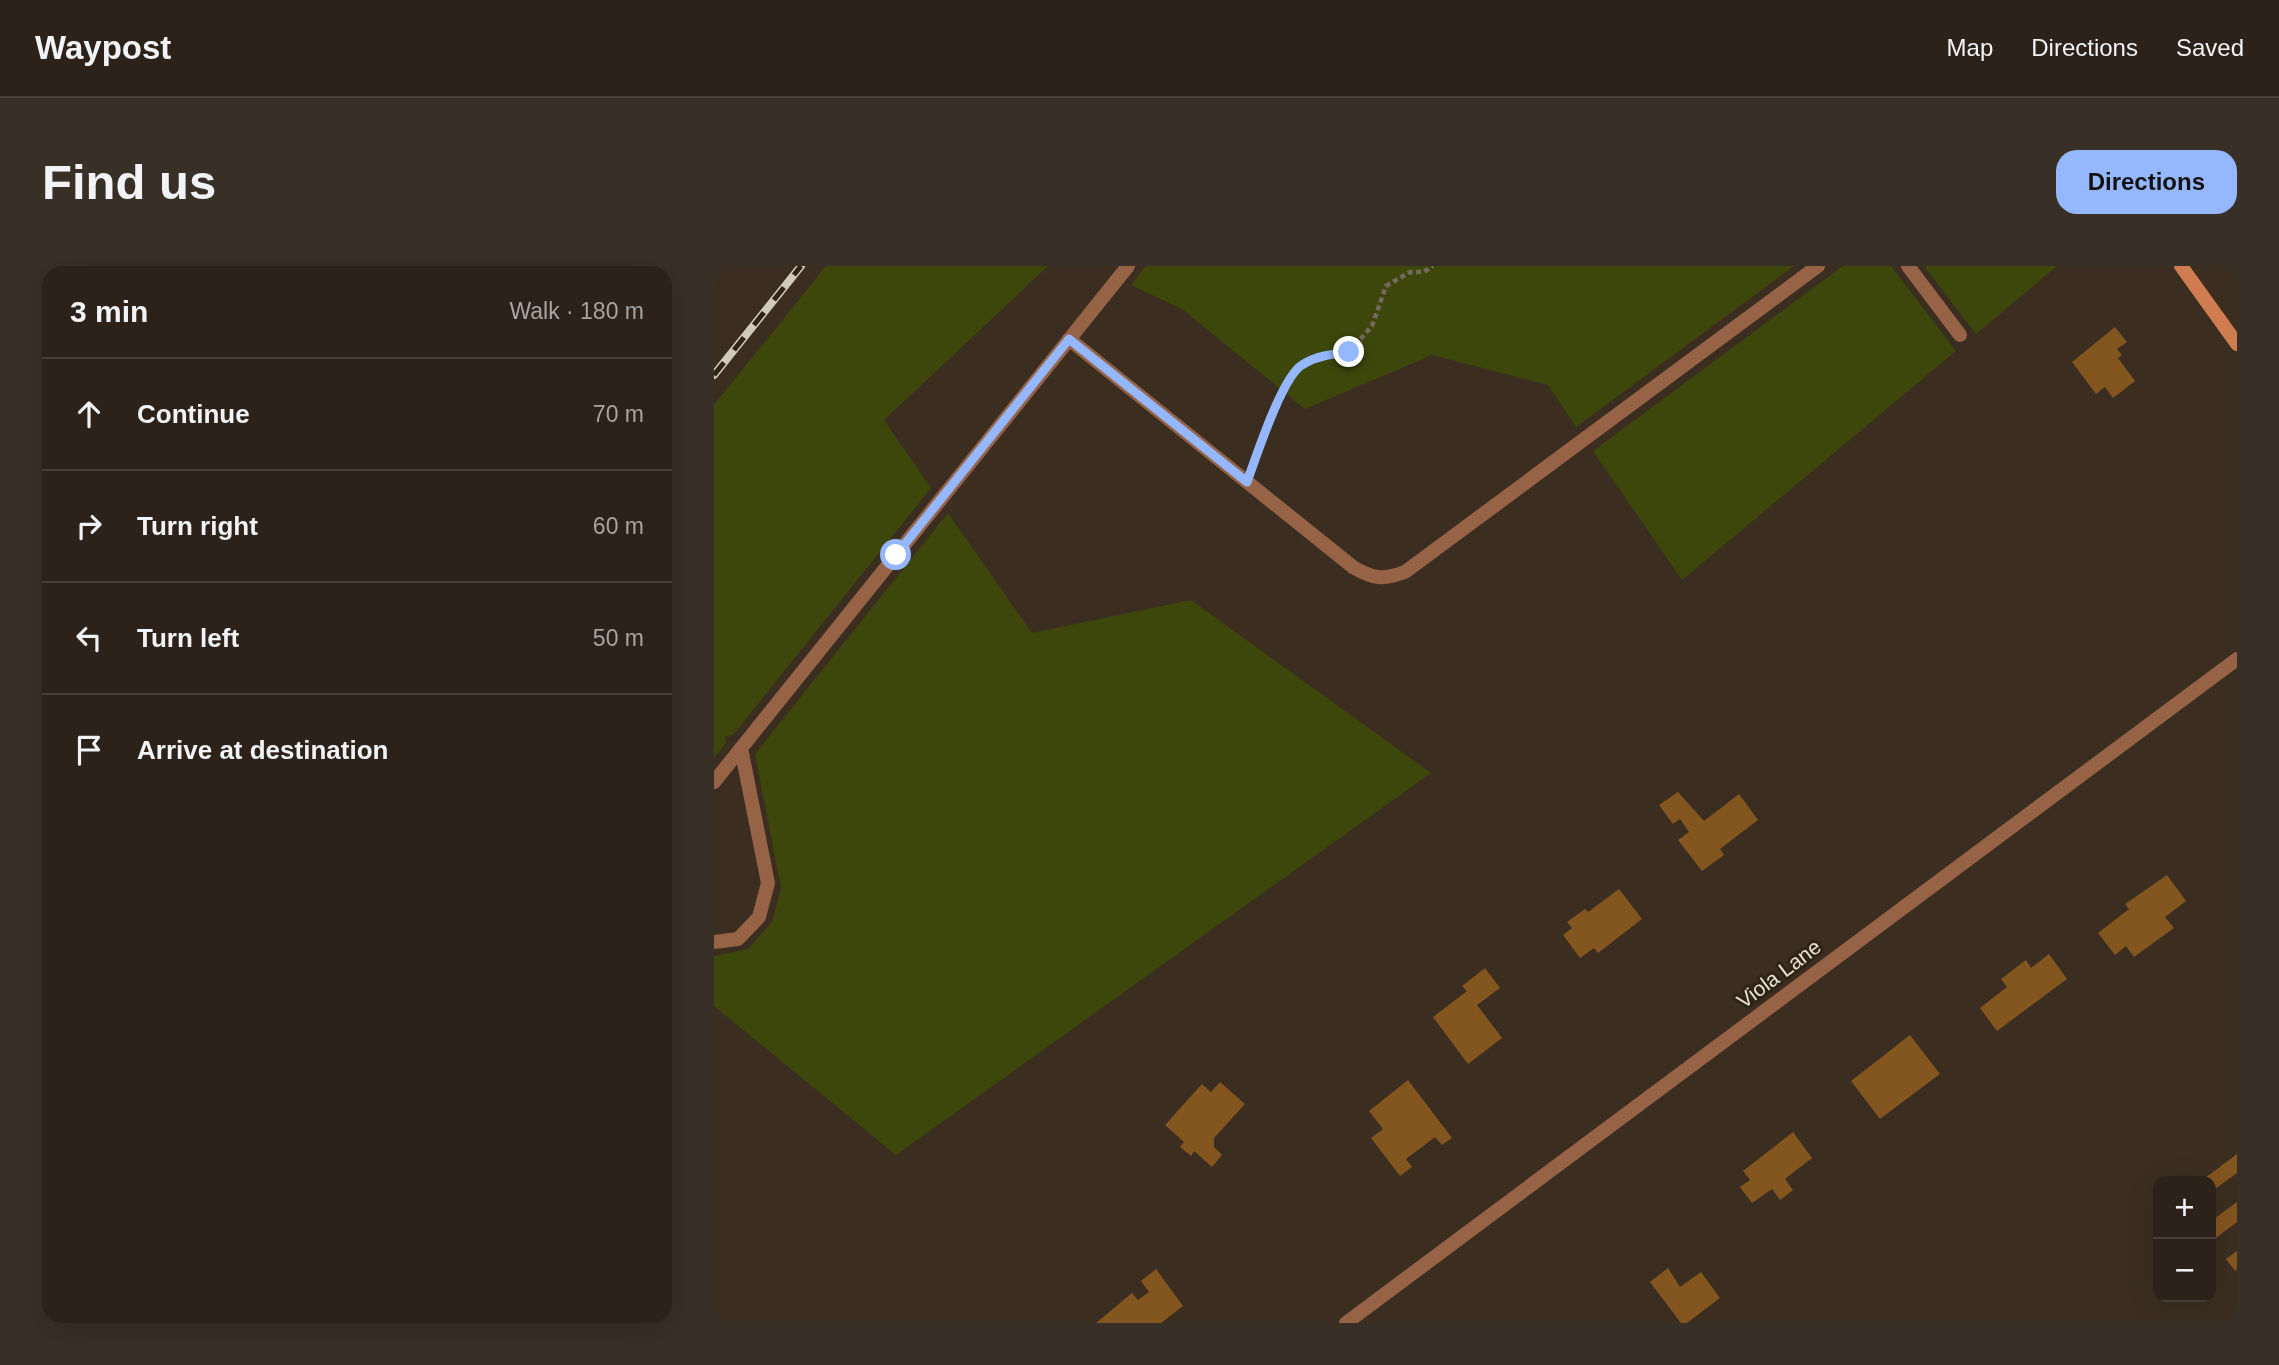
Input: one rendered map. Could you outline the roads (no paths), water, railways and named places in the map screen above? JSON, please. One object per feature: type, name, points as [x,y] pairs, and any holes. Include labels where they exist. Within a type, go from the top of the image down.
[{"type":"street","points":[[714,782],[1128,266]]},
{"type":"street","points":[[1069,339],[1370,578],[1387,578],[1405,572],[1818,266]]},
{"type":"street","points":[[1908,266],[1960,334]]},
{"type":"street","points":[[2181,266],[2237,344]]},
{"type":"street","name":"Viola Lane","points":[[1346,1323],[2237,659]]},
{"type":"street","points":[[714,942],[738,939],[759,917],[768,883],[741,748]]},
{"type":"railway","points":[[714,375],[801,266]]}]
